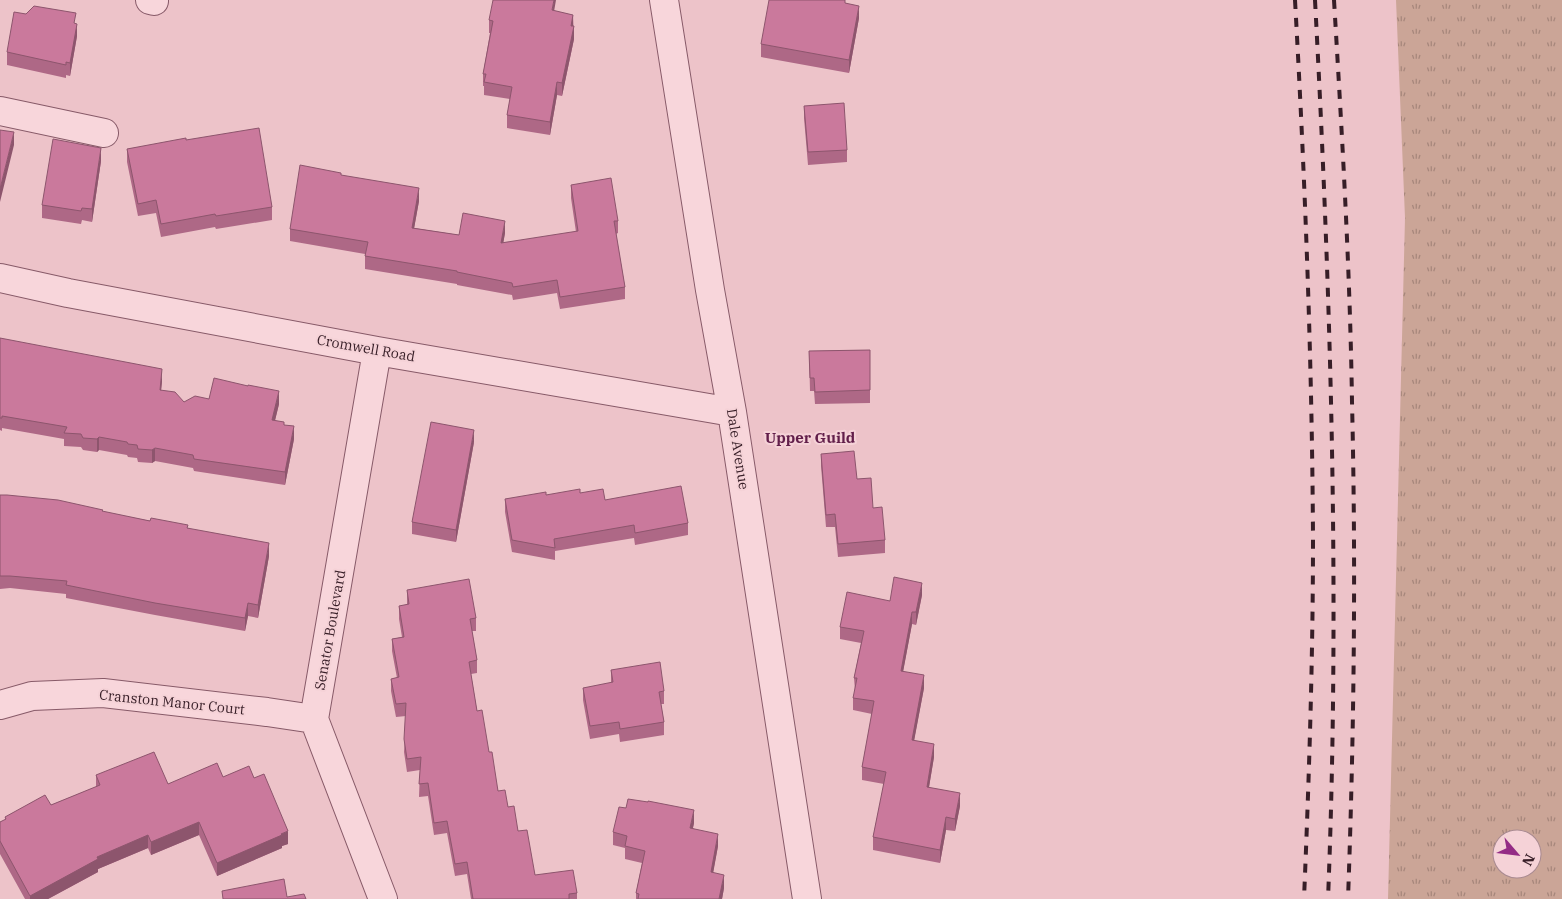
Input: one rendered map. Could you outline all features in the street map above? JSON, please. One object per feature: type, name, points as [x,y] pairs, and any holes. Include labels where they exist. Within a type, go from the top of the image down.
[{"type":"street","name":"Dale Avenue","points":[[664,0],[710,290],[732,412],[807,899]]},
{"type":"street","points":[[0,110],[104,133]]},
{"type":"street","name":"Cromwell Road","points":[[0,278],[68,293],[378,351],[732,412]]},
{"type":"street","name":"Senator Boulevard","points":[[314,719],[378,351]]},
{"type":"street","name":"Cranston Manor Court","points":[[0,705],[32,696],[103,693],[314,719]]},
{"type":"street","points":[[314,719],[383,899]]},
{"type":"green space","points":[[1396,0],[1562,0],[1562,899],[1388,899],[1405,218]]},
{"type":"building","points":[[493,0],[554,0],[552,10],[573,15],[571,26],[574,26],[562,83],[557,82],[550,122],[507,115],[512,87],[484,82],[486,74],[483,74],[493,21],[489,20]]},
{"type":"building","points":[[769,0],[845,0],[845,3],[859,6],[849,60],[761,44]]},
{"type":"building","points":[[34,6],[76,13],[74,23],[77,24],[70,63],[66,62],[66,65],[7,52],[14,12],[26,14]]},
{"type":"building","points":[[844,103],[847,150],[808,152],[804,106]]},
{"type":"building","points":[[259,128],[272,207],[216,216],[215,214],[161,224],[156,200],[138,204],[127,149],[186,138],[186,140]]},
{"type":"building","points":[[0,130],[14,132],[0,189]]},
{"type":"building","points":[[53,139],[101,148],[92,209],[82,208],[81,211],[42,205]]},
{"type":"building","points":[[300,165],[341,173],[341,175],[419,188],[412,228],[459,235],[463,213],[505,221],[501,243],[578,231],[571,185],[611,178],[618,221],[614,221],[625,287],[560,297],[557,280],[513,287],[512,283],[457,271],[365,256],[368,242],[290,229]]},
{"type":"building","points":[[0,338],[162,369],[160,390],[175,392],[184,402],[195,396],[209,399],[214,378],[279,391],[272,420],[284,422],[284,425],[294,426],[285,472],[194,459],[193,455],[155,448],[152,450],[138,449],[137,445],[128,444],[127,442],[99,437],[97,439],[83,438],[81,434],[64,433],[67,427],[2,416],[0,418]]},
{"type":"building","points":[[870,350],[870,390],[815,392],[814,378],[810,378],[809,351]]},
{"type":"building","points":[[431,422],[474,430],[456,530],[412,522]]},
{"type":"building","points":[[854,451],[857,479],[871,478],[873,508],[882,507],[885,540],[838,544],[835,514],[826,515],[821,454]]},
{"type":"building","points":[[681,486],[688,523],[635,533],[634,525],[554,539],[555,548],[512,540],[505,499],[546,492],[546,495],[580,489],[580,493],[603,489],[605,500]]},
{"type":"building","points":[[0,495],[58,500],[150,521],[151,518],[188,525],[187,528],[269,543],[258,605],[248,603],[245,618],[155,603],[66,585],[67,581],[0,576]]},
{"type":"building","points":[[894,577],[922,583],[916,612],[912,612],[901,671],[924,675],[912,740],[934,744],[927,787],[960,793],[955,819],[946,817],[940,850],[873,837],[886,772],[862,767],[874,701],[853,698],[857,678],[854,678],[864,631],[840,627],[847,592],[890,601]]},
{"type":"building","points":[[469,579],[476,618],[470,619],[477,660],[469,662],[477,711],[482,710],[489,752],[492,752],[498,791],[505,790],[508,807],[514,806],[518,831],[527,830],[535,875],[573,870],[577,893],[569,894],[569,899],[473,899],[467,862],[455,864],[447,821],[434,823],[428,783],[419,784],[421,757],[407,759],[404,739],[406,703],[396,704],[391,679],[399,677],[392,639],[404,637],[399,606],[409,604],[407,590]]},
{"type":"building","points":[[660,662],[664,691],[659,692],[664,722],[620,729],[619,722],[590,726],[583,688],[613,682],[611,670]]},
{"type":"building","points":[[154,752],[168,784],[217,763],[223,777],[249,766],[254,778],[264,774],[288,831],[217,863],[199,822],[151,842],[148,835],[97,857],[98,859],[30,896],[0,841],[0,822],[6,819],[5,817],[45,795],[51,805],[100,785],[96,775]]},
{"type":"building","points":[[628,799],[694,810],[690,828],[718,834],[711,872],[724,875],[719,899],[638,899],[639,894],[636,893],[645,851],[625,846],[627,836],[613,832],[619,807],[626,808]]},
{"type":"building","points":[[284,879],[287,897],[304,894],[306,899],[223,899],[222,891]]},
{"type":"railway","points":[[1295,0],[1307,269],[1312,471],[1313,583],[1304,899]]},
{"type":"railway","points":[[1315,0],[1321,112],[1332,450],[1332,787],[1328,899]]},
{"type":"railway","points":[[1334,0],[1348,251],[1354,526],[1352,775],[1348,899]]},
{"type":"district","name":"Upper Guild","points":[[810,437]]}]
